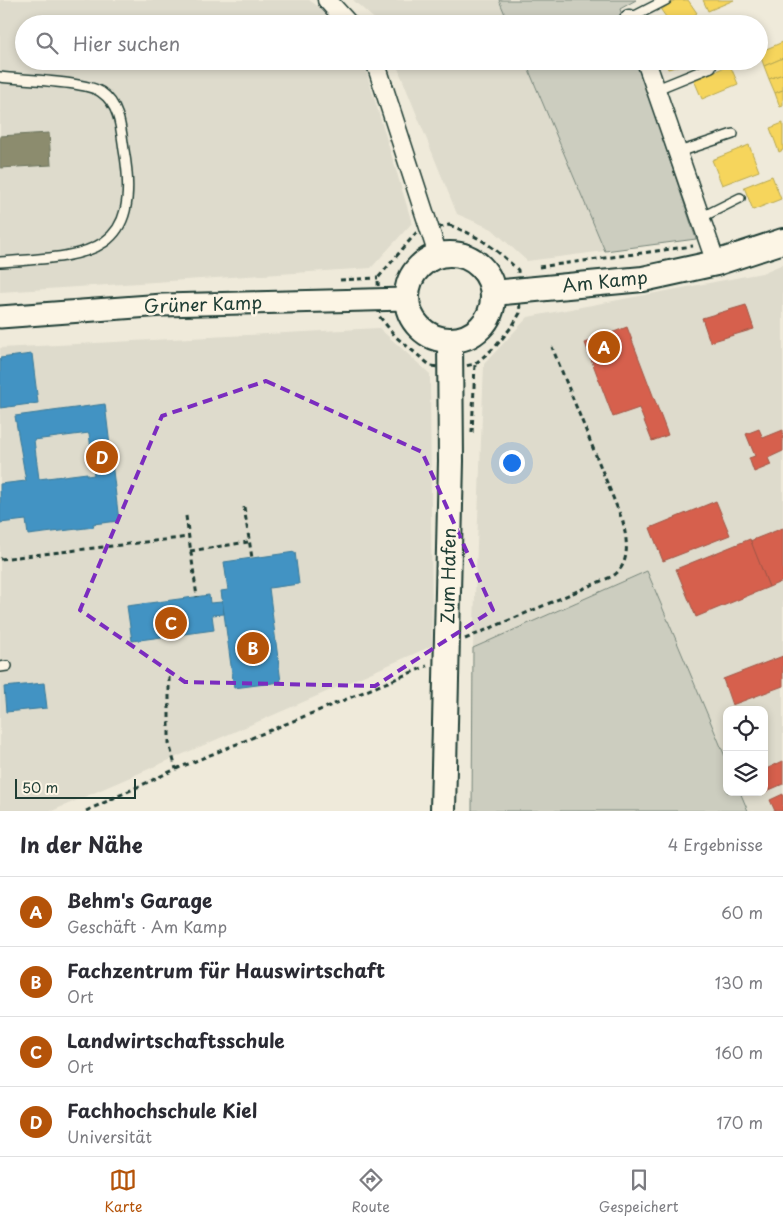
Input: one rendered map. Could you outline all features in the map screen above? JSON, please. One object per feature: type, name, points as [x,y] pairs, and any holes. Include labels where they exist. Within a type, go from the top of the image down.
[{"type":"main road","name":"Am Kamp","points":[[493,293],[519,280],[644,279],[713,253],[783,241]]},
{"type":"main road","points":[[456,254],[469,258],[481,267],[489,279],[493,293],[492,308],[486,321],[476,331],[464,338],[450,340],[437,339],[425,333],[414,321],[406,298],[409,282],[417,269],[427,260],[438,255],[456,254]]},
{"type":"main road","name":"Zum Hafen","points":[[442,811],[451,461],[450,340]]},
{"type":"street","points":[[327,0],[341,15]]},
{"type":"street","points":[[378,70],[438,255]]},
{"type":"street","points":[[650,70],[713,253]]},
{"type":"street","name":"Grüner Kamp","points":[[0,318],[163,305],[379,301],[406,298]]},
{"type":"lane","points":[[641,15],[666,0]]},
{"type":"lane","points":[[657,89],[704,70]]},
{"type":"lane","points":[[0,77],[80,86],[99,91],[110,100],[119,117],[129,199],[125,218],[114,234],[100,245],[86,252],[41,259],[0,262]]},
{"type":"lane","points":[[679,152],[733,134]]},
{"type":"lane","points":[[700,218],[740,198]]},
{"type":"path","points":[[448,225],[475,235],[496,248],[519,280],[520,313],[496,346],[475,364],[450,369],[431,366],[396,337],[380,316],[378,278],[416,233],[448,225]]},
{"type":"path","points":[[537,267],[713,253]]},
{"type":"path","points":[[519,280],[528,269]]},
{"type":"path","points":[[86,811],[176,769],[447,652],[613,576],[622,570],[626,557],[627,538],[623,522],[552,347]]},
{"type":"path","points":[[244,507],[252,558]]},
{"type":"path","points":[[186,516],[198,597]]},
{"type":"path","points":[[0,559],[189,537]]},
{"type":"path","points":[[190,551],[248,542]]},
{"type":"path","points":[[168,677],[169,743],[176,769]]},
{"type":"highlighted area","points":[[266,381],[422,452],[493,610],[375,686],[185,682],[80,610],[162,416]]},
{"type":"shaded area","points":[[0,0],[309,0],[325,11],[328,15],[15,15],[15,70],[366,70],[412,223],[371,268],[0,292]]},
{"type":"shaded area","points":[[353,0],[499,0],[505,15],[370,15]]},
{"type":"shaded area","points":[[499,0],[636,0],[620,9],[622,15],[505,15]]},
{"type":"shaded area","points":[[399,70],[529,70],[605,251],[527,261],[492,229],[457,214]]},
{"type":"shaded area","points":[[529,70],[640,70],[696,239],[605,251]]},
{"type":"shaded area","points":[[783,264],[783,811],[748,811],[742,796],[768,796],[768,706],[723,706],[723,752],[647,571],[473,648],[484,364],[528,317],[762,273]]},
{"type":"shaded area","points":[[379,328],[430,374],[432,646],[52,811],[0,811],[0,348]]},
{"type":"shaded area","points":[[647,571],[723,752],[723,796],[742,796],[748,811],[472,811],[473,648]]},
{"type":"building: Wohnen","points":[[675,0],[688,0],[697,13],[694,15],[665,15],[661,10]]},
{"type":"building: Wohnen","points":[[703,0],[734,0],[708,11]]},
{"type":"building: Wohnen","points":[[783,42],[783,58],[768,64],[768,48]]},
{"type":"building: Wohnen","points":[[783,58],[783,74],[769,79],[766,70],[768,70],[768,64]]},
{"type":"building: Wohnen","points":[[718,70],[732,70],[738,84],[702,99],[694,80]]},
{"type":"building: Wohnen","points":[[783,74],[783,90],[775,93],[769,79]]},
{"type":"building: Wohnen","points":[[783,90],[783,106],[780,107],[775,93]]},
{"type":"building: Wohnen","points":[[783,123],[783,150],[779,152],[770,128]]},
{"type":"building: Wohnen","points":[[749,145],[759,171],[722,185],[712,160]]},
{"type":"building: Wohnen","points":[[772,176],[781,199],[753,210],[744,187]]},
{"type":"building: Handel","points":[[746,305],[754,329],[710,342],[702,318]]},
{"type":"building: Handel","points":[[627,327],[668,435],[652,441],[639,408],[613,417],[585,343]]},
{"type":"building: Handel","points":[[759,429],[763,438],[783,430],[783,451],[768,458],[771,465],[754,472],[749,458],[755,456],[746,434]]},
{"type":"building: Handel","points":[[716,501],[730,535],[663,561],[650,528]]},
{"type":"building: Handel","points":[[783,528],[783,581],[769,587],[750,541]]},
{"type":"building: Handel","points":[[750,539],[769,587],[696,617],[676,569]]},
{"type":"building: Handel","points":[[783,656],[783,686],[732,705],[723,679]]},
{"type":"building: Handel","points":[[783,761],[783,784],[768,791],[768,768]]},
{"type":"building: Handel","points":[[783,794],[783,811],[775,811],[770,800]]},
{"type":"building: Schulen","points":[[32,354],[38,403],[0,408],[0,358]]},
{"type":"building: Schulen","points":[[105,404],[119,521],[93,524],[94,527],[28,535],[26,520],[0,523],[0,484],[26,481],[15,416]],"holes":[[[89,433],[94,475],[87,476],[87,473],[39,479],[34,440]]]},
{"type":"building: Schulen","points":[[295,552],[299,584],[269,588],[281,682],[234,688],[221,591],[228,590],[224,562]]},
{"type":"building: Schulen","points":[[209,595],[210,603],[222,602],[224,614],[212,615],[214,630],[132,641],[127,606]]},
{"type":"building: Schulen","points":[[44,683],[47,708],[6,712],[4,687]]},
{"type":"building: Industrie","points":[[49,133],[51,165],[0,168],[0,136]]},
{"type":"place","name":"Behm's Garage","points":[[604,347]]},
{"type":"place","name":"Fachhochschule Kiel","points":[[102,457]]},
{"type":"place","name":"Landwirtschaftsschule","points":[[171,623]]},
{"type":"place","name":"Fachzentrum für Hauswirtschaft","points":[[253,648]]}]
